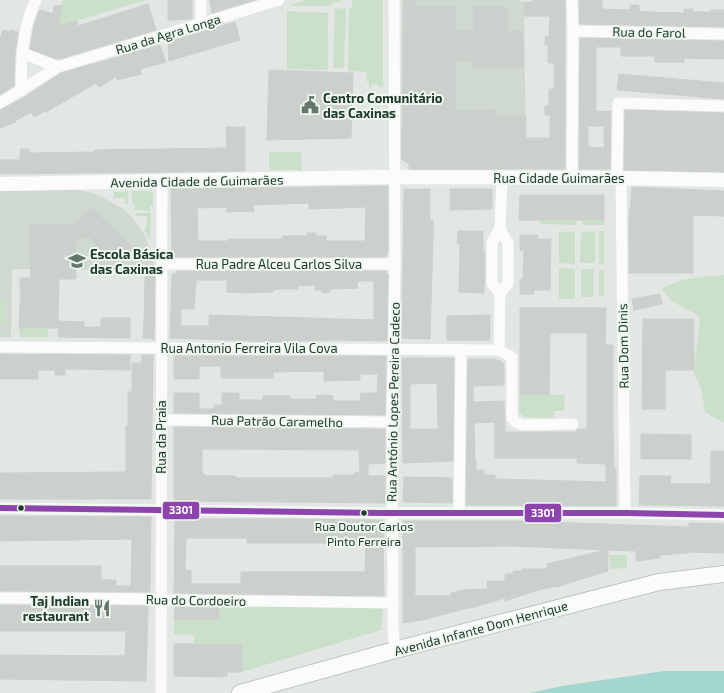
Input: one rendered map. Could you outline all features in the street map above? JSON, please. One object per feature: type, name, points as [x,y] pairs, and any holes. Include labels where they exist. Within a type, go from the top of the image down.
[{"type":"main road","name":"Avenida Infante Dom Henrique","points":[[240,693],[395,650],[659,582],[724,574]]},
{"type":"street","points":[[21,91],[24,37],[28,16],[36,0]]},
{"type":"street","points":[[201,0],[201,18],[203,23]]},
{"type":"street","name":"Rua da Agra Longa","points":[[0,103],[58,67],[279,0]]},
{"type":"street","name":"Rua António Lopes Pereira Cadeco","points":[[394,0],[395,264],[392,513],[393,630],[395,650]]},
{"type":"street","points":[[572,0],[572,178]]},
{"type":"street","name":"Rua do Farol","points":[[573,31],[724,34]]},
{"type":"street","points":[[22,52],[58,67]]},
{"type":"street","name":"Rua Dom Dinis","points":[[624,513],[618,103],[724,106]]},
{"type":"street","name":"Rua Cidade Guimarães","points":[[394,178],[619,178],[724,180]]},
{"type":"street","name":"Avenida Cidade de Guimarães","points":[[0,184],[394,178]]},
{"type":"street","points":[[500,293],[492,284],[492,242],[500,229],[502,178]]},
{"type":"street","name":"Rua da Praia","points":[[161,693],[162,181]]},
{"type":"street","points":[[500,229],[508,243],[508,284],[500,293],[499,350],[512,357],[512,418],[516,422],[522,424],[573,424]]},
{"type":"street","name":"Rua Padre Alceu Carlos Silva","points":[[162,264],[395,264]]},
{"type":"street","name":"Rua Antonio Ferreira Vila Cova","points":[[0,347],[394,348],[499,350]]},
{"type":"street","points":[[459,513],[461,350]]},
{"type":"street","name":"Rua Patrão Caramelho","points":[[162,420],[392,422]]},
{"type":"street","points":[[0,508],[392,513],[624,513],[724,515]]},
{"type":"street","name":"Rua do Cordoeiro","points":[[0,598],[393,603]]},
{"type":"shaded area","points":[[402,0],[517,0],[524,2],[526,169],[412,170],[409,169],[409,161],[404,161],[401,159]]},
{"type":"shaded area","name":"Escola Básica das Caxinas","points":[[76,190],[100,196],[122,208],[131,216],[144,234],[153,257],[154,270],[12,269],[11,337],[0,337],[0,191]]},
{"type":"green space","points":[[63,0],[146,0],[59,26]]},
{"type":"green space","points":[[306,0],[342,1],[339,1],[339,3],[335,2],[334,4],[331,3],[331,6],[293,6],[292,4]]},
{"type":"green space","points":[[352,0],[383,0],[383,87],[378,87],[378,84],[375,83],[375,85],[371,84],[371,88],[369,88],[366,72],[348,71],[349,9],[352,6]]},
{"type":"green space","points":[[335,8],[346,9],[344,68],[333,68]]},
{"type":"green space","points":[[287,11],[328,13],[328,70],[287,69]]},
{"type":"green space","points":[[269,152],[301,152],[302,170],[269,170]]},
{"type":"green space","points":[[132,191],[150,191],[153,193],[153,206],[150,206],[150,211],[135,210],[135,205],[132,205]]},
{"type":"green space","points":[[114,192],[128,192],[128,204],[125,204],[125,198],[114,198]]},
{"type":"green space","points":[[136,213],[151,213],[150,240],[145,231],[145,227],[147,227],[147,216],[136,216]]},
{"type":"green space","points":[[540,220],[576,220],[576,225],[540,224]]},
{"type":"green space","points":[[582,220],[604,220],[604,225],[582,225]]},
{"type":"green space","points":[[595,231],[595,263],[580,263],[581,232]]},
{"type":"green space","points":[[599,231],[604,231],[604,264],[599,264]]},
{"type":"green space","points":[[559,232],[575,232],[575,264],[559,263]]},
{"type":"green space","points":[[559,268],[575,269],[575,299],[559,299]]},
{"type":"green space","points":[[581,269],[594,269],[594,297],[581,297]]},
{"type":"green space","points":[[599,270],[604,270],[604,296],[599,296]]},
{"type":"green space","points":[[724,275],[724,423],[705,412],[701,388],[694,373],[700,317],[672,301],[662,289],[684,280]]},
{"type":"green space","points":[[50,296],[48,337],[20,337],[19,328],[41,329],[42,316]]},
{"type":"green space","points":[[0,299],[6,299],[6,324],[0,324]]},
{"type":"green space","points":[[520,394],[565,395],[564,411],[554,411],[553,418],[524,417],[519,412]]},
{"type":"green space","points":[[610,555],[627,555],[627,568],[610,569]]},
{"type":"green space","points":[[219,605],[383,607],[381,630],[242,672],[242,644],[194,644],[194,635],[174,634],[174,620],[219,620]]},
{"type":"water","points":[[664,671],[724,671],[724,693],[529,693],[562,686]]},
{"type":"building","points":[[168,0],[192,0],[192,19],[168,20]]},
{"type":"building","points":[[210,0],[255,0],[212,13]]},
{"type":"building","points":[[404,0],[416,0],[416,7],[455,7],[456,31],[474,30],[473,7],[507,7],[508,32],[523,31],[523,67],[472,67],[472,61],[455,61],[456,111],[496,110],[496,116],[526,116],[526,138],[550,138],[550,115],[545,115],[545,106],[549,106],[549,89],[554,89],[554,63],[548,63],[548,45],[545,45],[545,37],[549,37],[550,16],[524,16],[524,2],[532,2],[532,0],[565,0],[565,169],[409,169],[409,164],[402,159]]},
{"type":"building","points":[[579,0],[602,0],[602,9],[630,10],[630,5],[639,5],[639,11],[647,12],[684,13],[684,9],[693,9],[693,12],[724,10],[724,27],[580,24]]},
{"type":"building","points":[[148,4],[156,30],[63,58],[56,59],[30,49],[34,25],[40,10],[53,14],[54,5],[62,6],[59,26],[77,21],[78,26]]},
{"type":"building","points":[[235,22],[240,40],[169,61],[168,42]]},
{"type":"building","points":[[3,30],[18,32],[15,54],[14,86],[0,95],[0,39]]},
{"type":"building","points":[[580,38],[724,41],[724,59],[684,58],[684,62],[655,62],[655,56],[621,56],[621,47],[596,47],[596,112],[611,111],[610,169],[579,169]],"holes":[[[588,126],[604,126],[604,148],[588,147]]]},
{"type":"building","points":[[160,45],[166,62],[140,69],[141,74],[117,80],[116,77],[99,87],[96,83],[46,112],[45,111],[34,117],[31,112],[15,121],[16,122],[0,128],[0,110],[25,97],[61,73]]},
{"type":"building","name":"Centro Comunitário das Caxinas","points":[[269,70],[353,73],[351,138],[267,140]]},
{"type":"building","points":[[619,74],[724,83],[724,99],[617,90]]},
{"type":"building","points":[[625,110],[724,113],[724,172],[624,170]]},
{"type":"building","points":[[226,127],[245,127],[245,171],[0,174],[0,160],[20,160],[20,149],[29,149],[29,153],[94,152],[94,150],[227,148]]},
{"type":"building","points":[[388,186],[388,251],[385,257],[172,257],[171,189]],"holes":[[[309,203],[309,209],[366,207],[365,241],[326,241],[326,236],[316,236],[316,233],[307,233],[307,236],[282,236],[282,239],[228,239],[228,241],[198,241],[197,208],[227,207],[227,212],[254,211],[253,205]]]},
{"type":"building","points":[[632,187],[724,191],[724,216],[693,215],[693,273],[629,273],[629,222]]},
{"type":"building","points":[[404,189],[430,189],[430,220],[433,220],[433,238],[430,339],[402,338]]},
{"type":"building","points":[[450,189],[492,189],[492,209],[450,210]]},
{"type":"building","points":[[520,195],[604,195],[604,220],[519,220]]},
{"type":"building","points":[[91,207],[136,251],[123,264],[111,251],[108,255],[104,253],[89,237],[76,239],[76,279],[59,279],[58,321],[84,322],[84,327],[101,327],[101,318],[130,318],[130,338],[58,337],[58,328],[19,328],[20,278],[31,278],[29,225],[75,224]]},
{"type":"building","points":[[458,231],[483,231],[483,253],[485,253],[484,293],[459,292],[460,244],[457,244]]},
{"type":"building","points":[[520,235],[538,235],[537,239],[551,239],[550,290],[534,290],[534,294],[520,294],[520,279],[523,279],[524,250],[520,251]]},
{"type":"building","points":[[144,270],[155,270],[154,339],[143,338]]},
{"type":"building","points":[[176,271],[385,271],[388,275],[387,341],[333,340],[278,342],[170,338],[172,274],[176,274]],"holes":[[[196,280],[227,280],[227,292],[245,293],[273,292],[273,290],[298,289],[298,286],[315,285],[315,290],[322,290],[322,293],[330,292],[330,289],[358,288],[357,281],[374,281],[374,320],[209,315],[209,326],[181,326],[181,309],[194,309]]]},
{"type":"building","points":[[660,294],[662,304],[634,310],[632,299]]},
{"type":"building","points":[[520,308],[606,308],[605,345],[613,345],[613,430],[614,468],[616,468],[616,506],[466,505],[468,359],[495,359],[502,362],[504,366],[504,385],[473,386],[473,402],[504,401],[505,432],[577,432],[577,429],[587,429],[587,333],[550,333],[549,395],[520,394]],"holes":[[[495,422],[495,458],[577,458],[577,463],[606,464],[606,482],[495,479],[495,475],[484,475],[484,470],[476,470],[474,423]]]},
{"type":"building","points":[[490,315],[490,340],[447,340],[447,316]]},
{"type":"building","points":[[643,319],[694,319],[694,370],[665,370],[665,409],[642,409]]},
{"type":"building","points":[[0,354],[130,355],[130,370],[65,369],[65,375],[55,375],[55,370],[38,370],[38,379],[0,379]]},
{"type":"building","points":[[142,355],[153,355],[151,499],[0,499],[0,473],[126,472],[128,392],[132,392],[132,363],[141,363]]},
{"type":"building","points":[[174,356],[386,356],[385,415],[174,413],[174,393],[199,393],[199,409],[214,409],[214,405],[222,405],[222,393],[239,393],[239,400],[263,400],[263,396],[290,396],[290,399],[316,399],[317,395],[325,395],[333,396],[333,401],[360,401],[361,393],[377,393],[378,374],[360,374],[360,380],[324,381],[324,371],[273,372],[273,378],[221,378],[221,366],[199,366],[199,379],[174,379]]},
{"type":"building","points":[[402,358],[454,358],[453,461],[403,463]],"holes":[[[437,383],[438,429],[410,429],[410,384]]]},
{"type":"building","points":[[174,427],[385,429],[385,463],[368,464],[368,476],[385,476],[385,503],[174,501]],"holes":[[[202,449],[359,450],[360,472],[354,473],[354,475],[333,475],[333,478],[236,478],[236,476],[206,476],[202,472]]]},
{"type":"building","points":[[641,434],[691,435],[691,459],[641,459]]},
{"type":"building","points":[[711,451],[724,451],[724,506],[639,505],[640,476],[671,476],[670,484],[711,484]]},
{"type":"building","points":[[404,477],[452,478],[452,503],[403,502]]},
{"type":"building","points":[[0,516],[151,517],[150,592],[0,591],[0,566],[101,566],[101,580],[116,580],[116,586],[131,586],[132,539],[0,541]]},
{"type":"building","points":[[175,519],[383,520],[384,596],[174,593]],"holes":[[[186,538],[247,538],[247,543],[366,543],[365,572],[241,572],[241,584],[191,584],[191,570],[185,570]]]},
{"type":"building","points":[[403,521],[517,521],[689,527],[689,523],[724,524],[724,553],[688,552],[660,555],[660,558],[636,561],[636,551],[608,550],[608,571],[556,587],[538,590],[505,601],[505,598],[423,620],[403,623]],"holes":[[[513,546],[606,550],[547,564],[547,569],[522,569],[522,571],[513,571],[513,574],[505,574],[505,581],[487,581],[488,589],[464,590],[451,593],[451,596],[415,596],[415,547]]]},
{"type":"building","points":[[0,605],[148,606],[146,681],[0,679],[0,655],[125,656],[126,631],[0,631]]},
{"type":"building","points":[[175,607],[219,608],[219,620],[174,620]]},
{"type":"building","points":[[174,644],[242,644],[242,672],[227,672],[227,676],[222,677],[176,676],[174,675]]},
{"type":"transit line","name":"3301","points":[[0,508],[380,513],[628,513],[724,515]]},
{"type":"place","name":"Centro Comunitário das Caxinas","points":[[310,105]]},
{"type":"place","name":"Escola Básica das Caxinas","points":[[77,261]]},
{"type":"place","name":"Rua Doutor Carlos Pinto Ferreira","points":[[364,513]]},
{"type":"place","name":"Taj Indian restaurant","points":[[102,608]]}]
